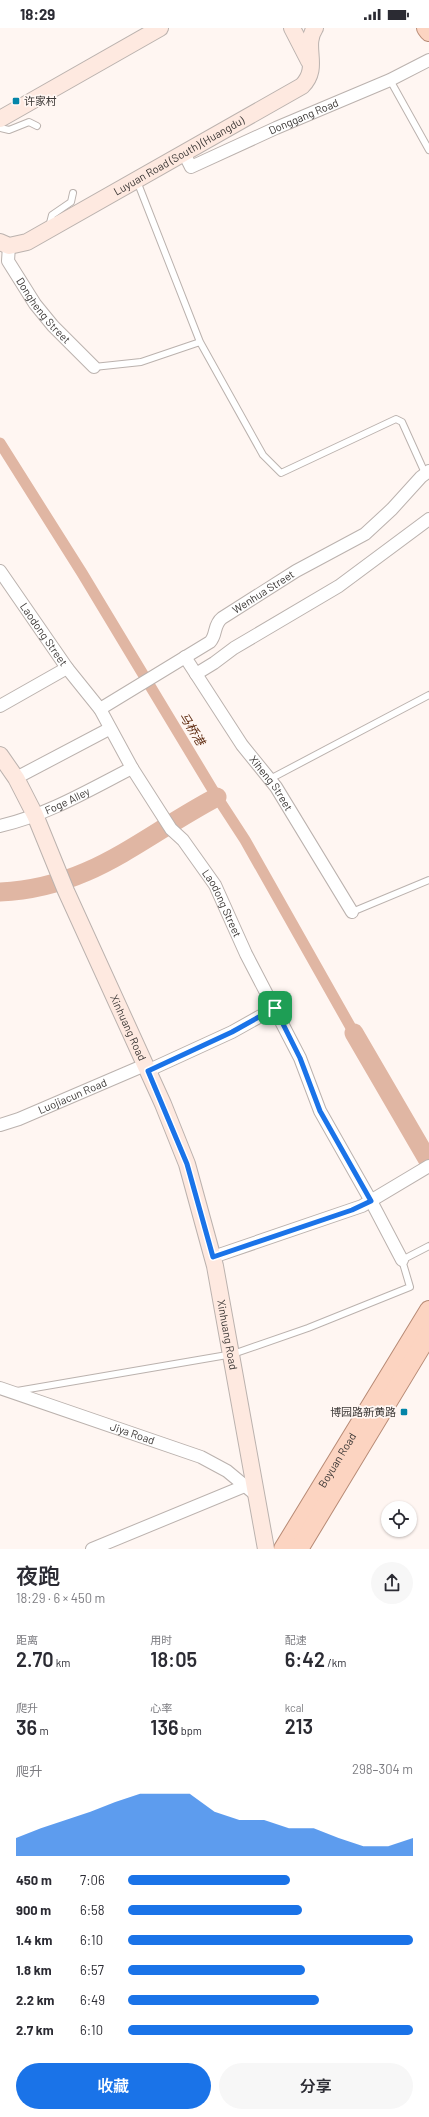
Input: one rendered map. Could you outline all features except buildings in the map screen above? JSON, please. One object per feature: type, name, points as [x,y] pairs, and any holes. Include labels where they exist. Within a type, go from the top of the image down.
[{"type":"main road","points":[[426,28],[429,32]]},
{"type":"main road","name":"Boyuan Road","points":[[283,1549],[429,1310]]},
{"type":"main road","name":"Boyuan Road","points":[[299,1549],[429,1334]]},
{"type":"street","points":[[0,119],[160,28]]},
{"type":"street","points":[[292,28],[312,66]]},
{"type":"street","name":"Luyuan Road (South) (Huangdu)","points":[[4,251],[27,242],[49,230],[302,86],[308,80],[312,66],[310,38],[315,28]]},
{"type":"street","name":"Donggang Road","points":[[184,153],[191,167],[276,128],[390,80],[429,60]]},
{"type":"street","name":"Dongheng Street","points":[[4,251],[42,313],[94,367]]},
{"type":"street","name":"Wenhua Street","points":[[100,709],[214,638],[216,625],[222,618],[296,571],[365,534],[392,509],[427,472]]},
{"type":"street","points":[[196,674],[234,648],[339,586],[429,519]]},
{"type":"street","name":"Laodong Street","points":[[2,578],[67,668],[100,709],[109,729],[168,825],[182,840],[215,885],[246,954],[300,1058],[320,1111],[371,1201],[402,1260]]},
{"type":"street","name":"Xiheng Street","points":[[185,657],[242,745],[270,779],[352,912]]},
{"type":"street","points":[[0,706],[67,668]]},
{"type":"street","points":[[16,778],[109,729]]},
{"type":"street","name":"Xinhuang Road","points":[[0,755],[16,778],[35,815],[66,891],[146,1068],[187,1164],[213,1257],[233,1354],[252,1488],[266,1549]]},
{"type":"street","name":"Foge Alley","points":[[0,826],[35,815],[80,796],[132,768]]},
{"type":"street","name":"Luojiacun Road","points":[[0,1125],[20,1119],[232,1032],[275,1008]]},
{"type":"street","points":[[213,1257],[352,1210],[371,1201],[429,1166]]},
{"type":"street","name":"Jiya Road","points":[[0,1388],[201,1457],[227,1471],[252,1488]]},
{"type":"street","points":[[92,1549],[252,1488]]},
{"type":"lane","points":[[390,80],[429,150]]},
{"type":"lane","points":[[0,128],[9,130],[29,122],[37,126]]},
{"type":"lane","points":[[137,180],[200,342],[263,455],[281,473],[396,419],[402,422],[427,472]]},
{"type":"lane","points":[[49,230],[52,216],[71,202],[73,193]]},
{"type":"lane","points":[[94,367],[141,362],[200,342]]},
{"type":"lane","points":[[270,779],[429,695]]},
{"type":"lane","points":[[352,912],[429,880]]},
{"type":"lane","points":[[0,1394],[233,1354],[314,1326],[410,1287],[402,1260],[429,1246]]},
{"type":"waterway","name":"马桥港","points":[[0,443],[82,573],[217,797],[245,840],[354,1033]]},
{"type":"waterway","points":[[0,892],[32,888],[62,881],[89,871],[139,844],[217,797]]},
{"type":"waterway","points":[[354,1033],[429,1162]]},
{"type":"place","name":"许家村","points":[[16,101]]},
{"type":"place","name":"博园路新黄路","points":[[404,1412]]},
{"type":"route","points":[[275,1008],[300,1058],[312,1094],[320,1111],[371,1201],[352,1210],[239,1250],[213,1257],[196,1192],[178,1138],[148,1071],[247,1025],[275,1008]]}]
